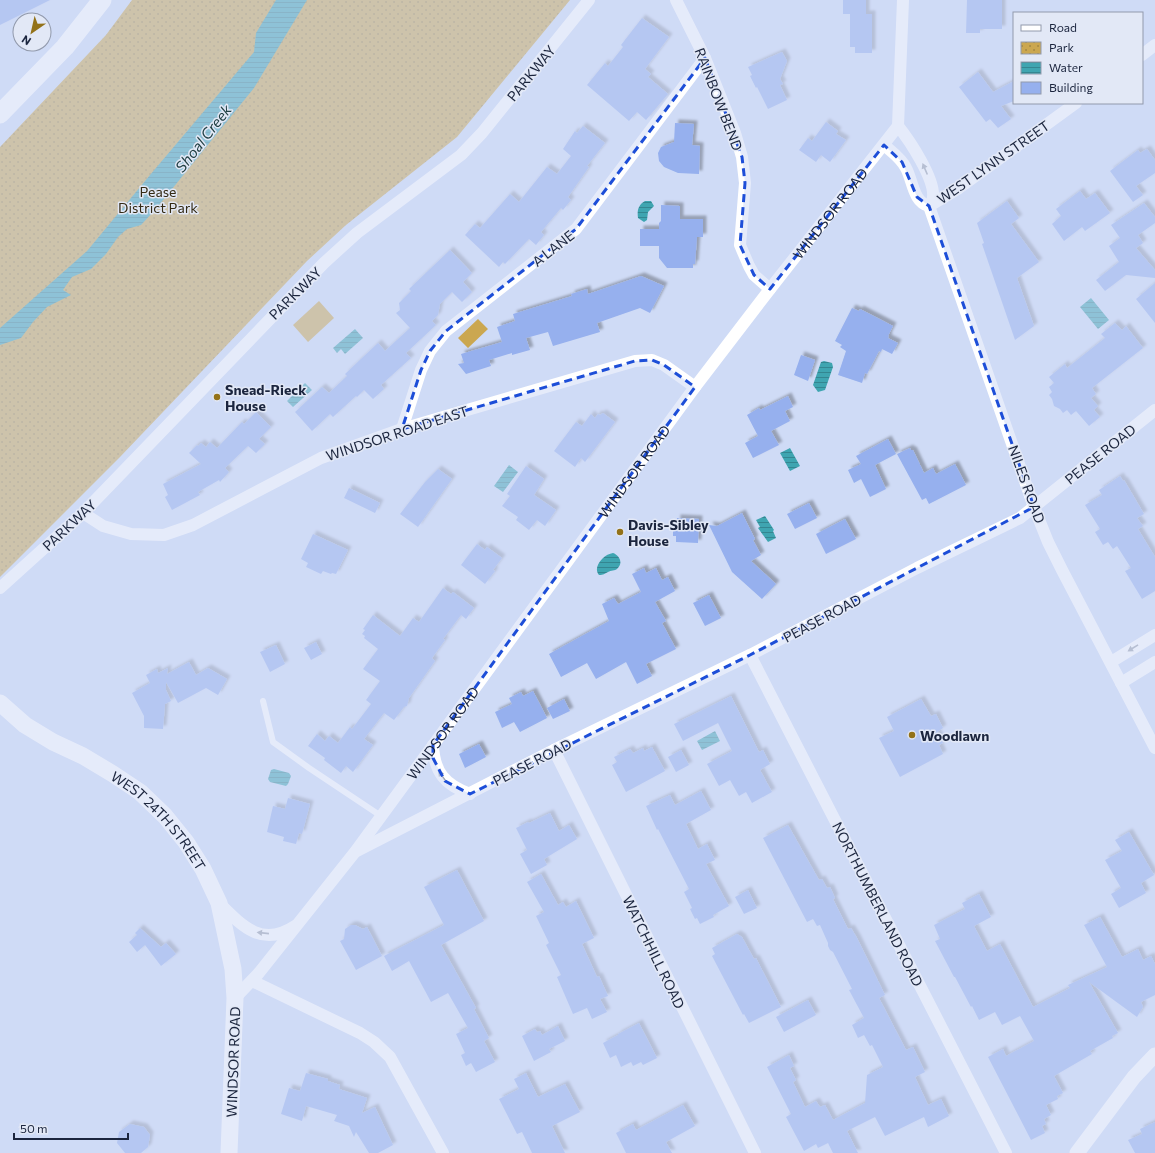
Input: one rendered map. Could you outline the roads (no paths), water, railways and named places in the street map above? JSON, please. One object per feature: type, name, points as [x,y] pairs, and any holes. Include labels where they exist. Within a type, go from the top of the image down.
[{"type":"main road","points":[[2,108],[65,47],[100,1]]},
{"type":"main road","name":"WEST 24TH STREET","points":[[0,703],[25,725],[53,742],[95,764],[140,792],[165,816],[186,842],[203,869],[218,903],[233,969],[235,998]]},
{"type":"main road","name":"WINDSOR ROAD","points":[[229,1153],[235,998]]},
{"type":"street","name":"PARKWAY","points":[[0,588],[83,513],[324,264],[357,233],[461,155],[482,133],[589,0]]},
{"type":"street","name":"RAINBOW BEND","points":[[676,0],[705,58],[735,133],[742,157],[745,184],[740,245],[754,275],[770,289]]},
{"type":"street","points":[[898,126],[904,0]]},
{"type":"street","points":[[1143,54],[1155,45]]},
{"type":"street","name":"A LANE","points":[[402,429],[421,370],[430,351],[446,331],[576,229],[705,58]]},
{"type":"street","name":"WEST LYNN STREET","points":[[930,206],[959,188],[1075,104]]},
{"type":"street","name":"WINDSOR ROAD","points":[[235,998],[252,981],[300,923],[355,852],[695,387],[898,126]]},
{"type":"street","name":"NILES ROAD","points":[[898,126],[917,152],[927,176],[933,196],[930,206],[1034,507],[1059,565],[1155,748]]},
{"type":"street","name":"NILES ROAD","points":[[884,145],[902,162],[910,176],[917,197],[924,204],[930,206]]},
{"type":"street","name":"WINDSOR ROAD EAST","points":[[83,513],[103,526],[131,534],[164,534],[193,525],[321,458],[402,429],[635,361],[652,360],[664,365],[695,387]]},
{"type":"street","name":"PEASE ROAD","points":[[355,852],[554,750],[750,655],[917,568],[1020,518],[1155,410]]},
{"type":"street","points":[[1111,662],[1155,635]]},
{"type":"street","name":"NORTHUMBERLAND ROAD","points":[[750,655],[1006,1153]]},
{"type":"street","points":[[1121,682],[1155,662]]},
{"type":"street","points":[[432,745],[433,758],[445,781],[456,789],[470,794]]},
{"type":"street","name":"WATCHHILL ROAD","points":[[554,750],[751,1151]]},
{"type":"street","name":"WINDSOR ROAD","points":[[218,903],[241,925],[251,931],[264,935],[277,934],[300,923]]},
{"type":"street","points":[[252,981],[360,1033],[374,1042],[390,1057],[443,1153]]},
{"type":"street","points":[[1079,1152],[1134,1077],[1155,1055]]},
{"type":"lane","points":[[262,701],[274,742],[309,768],[381,816]]},
{"type":"water","name":"Shoal Creek","points":[[276,0],[307,0],[254,88],[155,210],[141,225],[127,229],[118,237],[106,254],[91,269],[72,277],[63,290],[71,295],[47,307],[21,338],[0,345],[0,328],[87,251],[254,52],[256,33]]},
{"type":"water","points":[[645,201],[651,201],[654,206],[648,212],[647,220],[644,222],[638,218],[638,208]]},
{"type":"water","points":[[1091,298],[1109,320],[1098,329],[1080,307]]},
{"type":"water","points":[[355,329],[363,338],[345,354],[341,349],[337,353],[333,348]]},
{"type":"water","points":[[824,361],[832,363],[833,367],[825,390],[818,392],[813,385],[821,362]]},
{"type":"water","points":[[305,383],[312,390],[293,407],[287,401]]},
{"type":"water","points":[[790,448],[800,466],[790,471],[780,453]]},
{"type":"water","points":[[509,465],[518,472],[503,492],[494,486]]},
{"type":"water","points":[[765,516],[774,530],[773,531],[776,538],[768,542],[758,528],[760,527],[756,520]]},
{"type":"water","points":[[613,553],[620,560],[619,567],[616,570],[599,575],[597,568],[600,561]]},
{"type":"water","points":[[715,731],[720,741],[702,750],[697,741]]},
{"type":"water","points":[[274,769],[289,773],[291,776],[286,786],[270,782],[268,779],[271,770]]},
{"type":"place","name":"Snead-Rieck House","points":[[217,397]]},
{"type":"place","name":"Davis-Sibley House","points":[[620,532]]},
{"type":"place","name":"Woodlawn","points":[[912,735]]},
{"type":"park label","name":"Pease District Park","points":[[158,200]]}]
